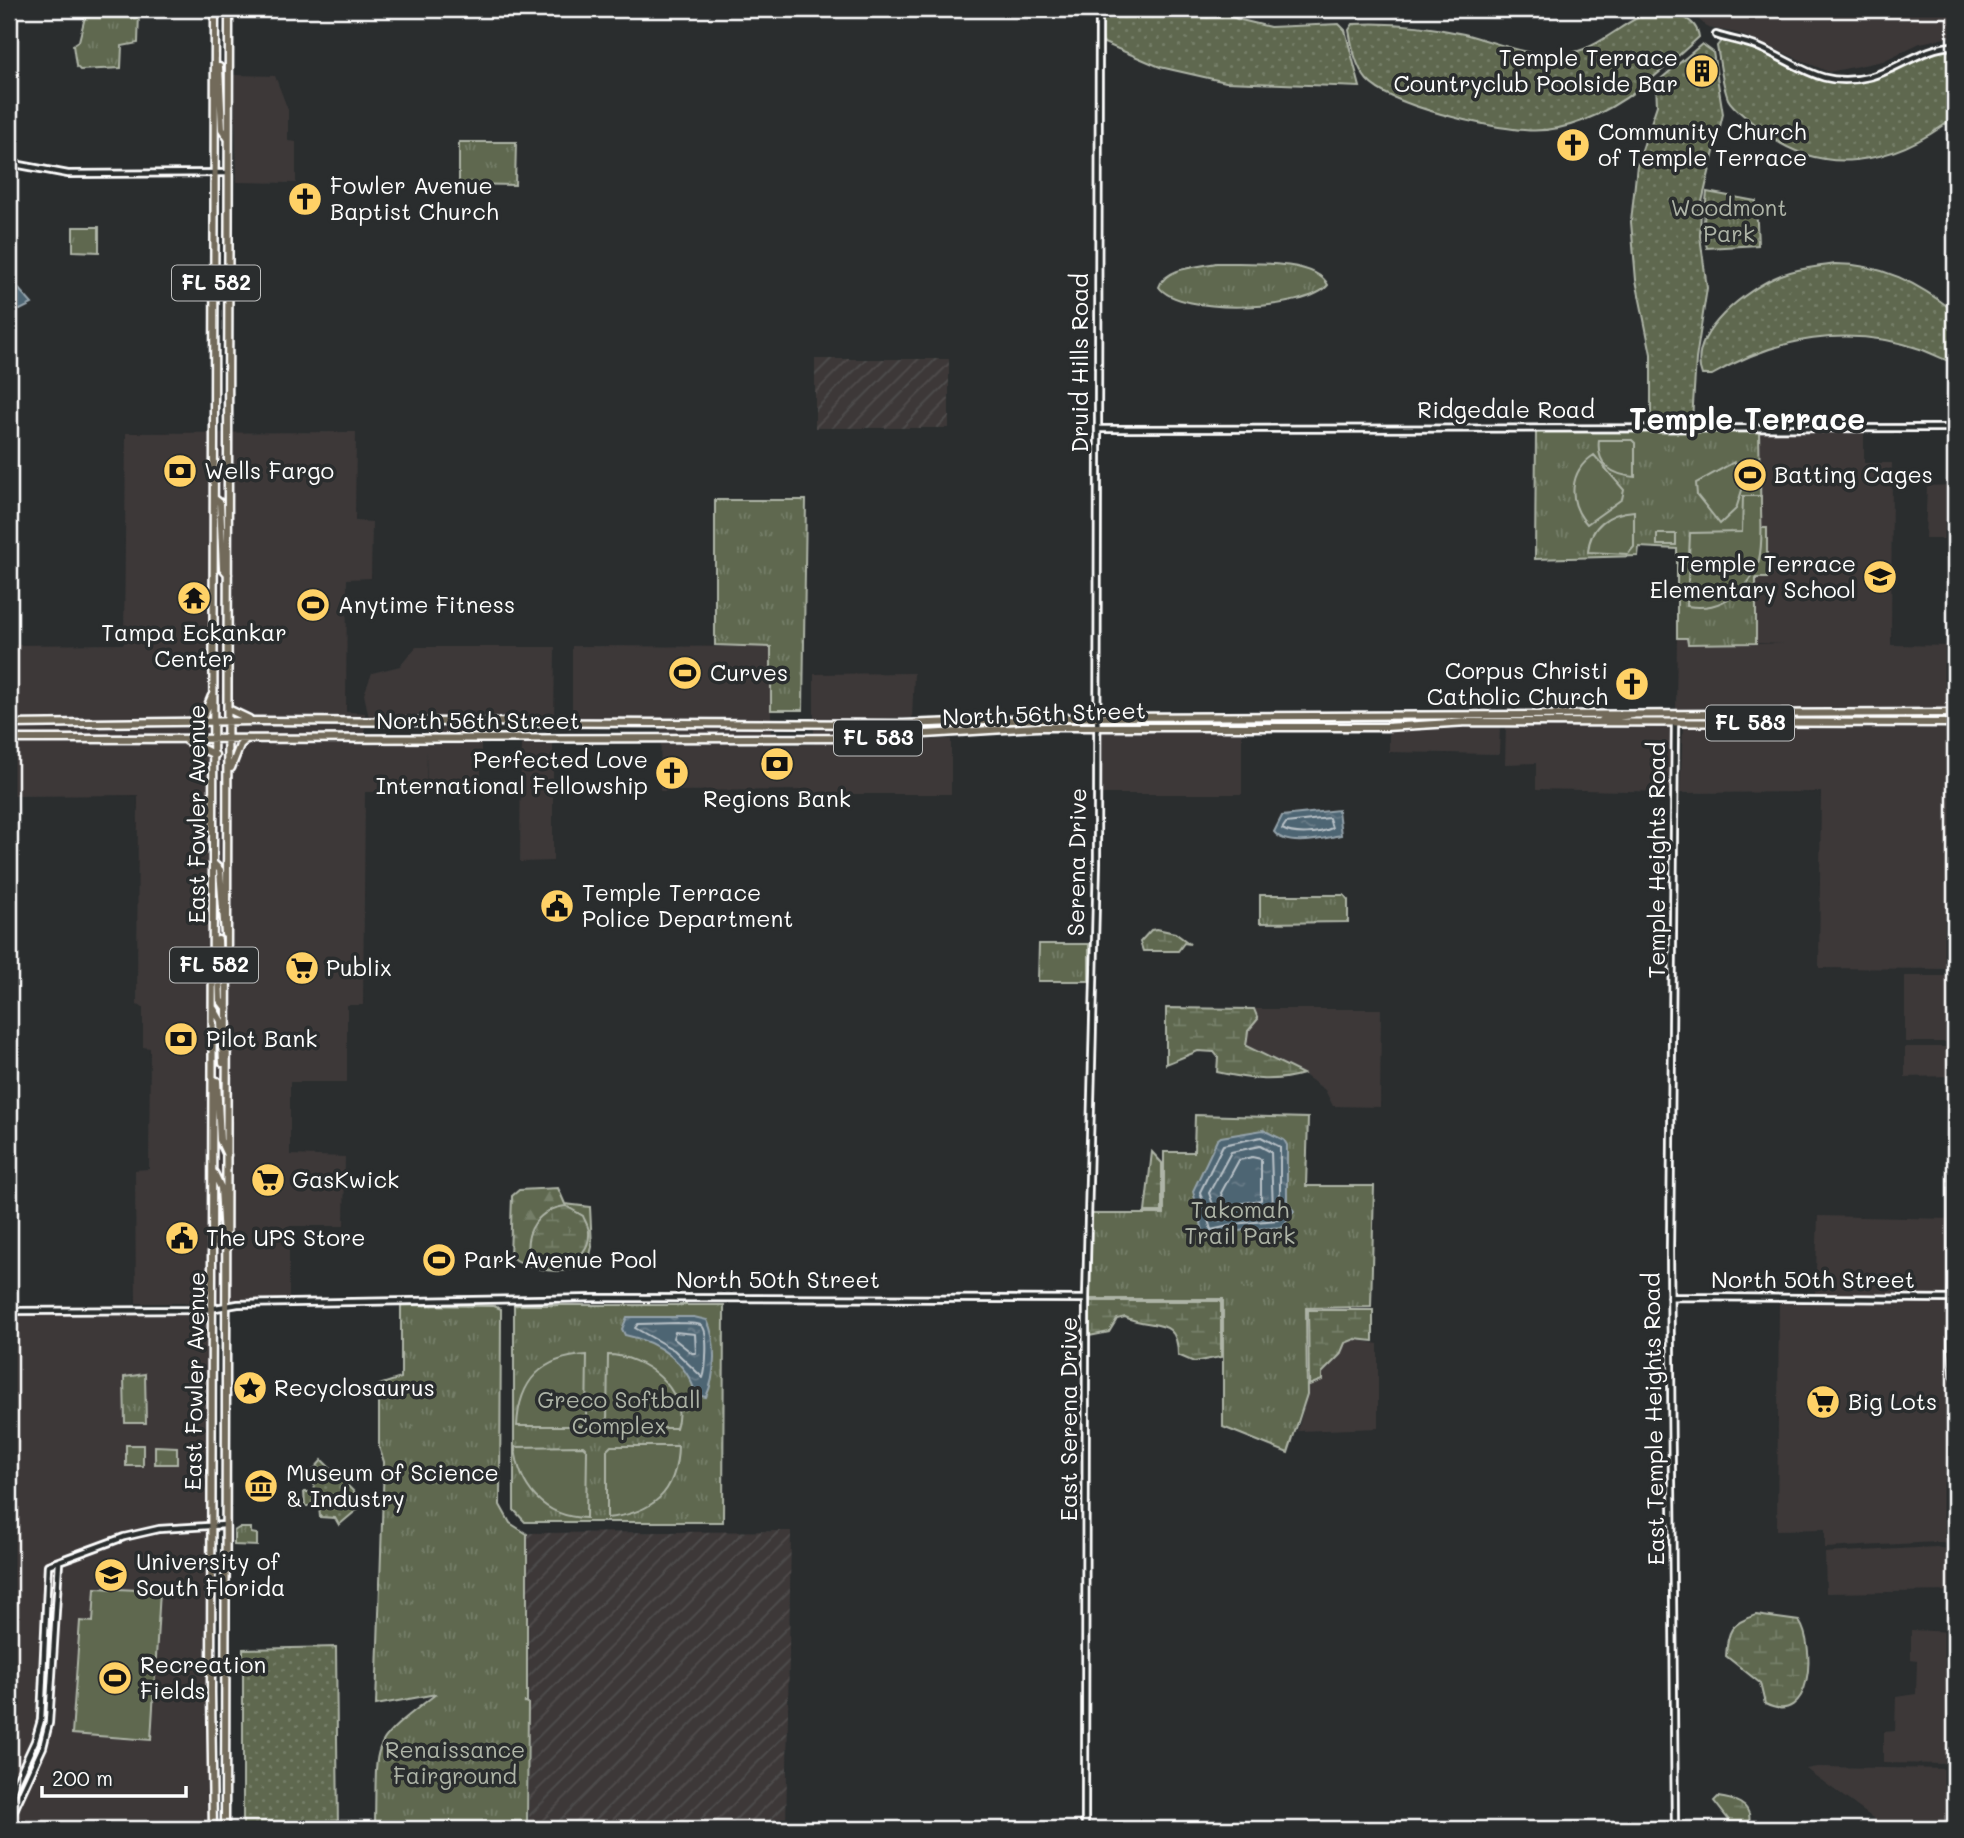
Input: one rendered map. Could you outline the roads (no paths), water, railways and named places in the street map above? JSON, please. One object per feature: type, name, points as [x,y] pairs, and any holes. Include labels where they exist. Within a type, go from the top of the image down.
[{"type":"main road","name":"East Fowler Avenue","points":[[214,1829],[211,1525],[214,1309],[215,9]]},
{"type":"main road","name":"East Fowler Avenue","points":[[225,1829],[229,9]]},
{"type":"main road","points":[[215,34],[222,129],[229,138]]},
{"type":"main road","points":[[215,499],[220,503],[223,568],[229,574]]},
{"type":"main road","points":[[201,722],[214,687]]},
{"type":"main road","points":[[228,709],[255,721]]},
{"type":"main road","points":[[1600,722],[1605,718],[1625,718],[1634,713]]},
{"type":"main road","points":[[1716,722],[1724,719],[1751,719],[1756,713]]},
{"type":"main road","points":[[1785,723],[1813,718],[1816,713]]},
{"type":"main road","points":[[1823,723],[1830,718],[1862,717],[1869,713]]},
{"type":"main road","name":"North 56th Street","points":[[9,724],[255,721],[878,724],[1096,717],[1392,718],[1503,714],[1955,713]]},
{"type":"main road","points":[[1503,714],[1503,723]]},
{"type":"main road","points":[[1554,714],[1554,722]]},
{"type":"main road","name":"North 56th Street","points":[[9,739],[878,738],[1096,727],[1386,727],[1554,722],[1955,723]]},
{"type":"main road","points":[[668,724],[668,738]]},
{"type":"main road","points":[[750,724],[750,738]]},
{"type":"main road","points":[[759,738],[760,724]]},
{"type":"main road","points":[[878,724],[878,738]]},
{"type":"main road","points":[[180,738],[215,755]]},
{"type":"main road","points":[[229,774],[240,745],[246,738]]},
{"type":"main road","points":[[215,865],[219,870],[222,923],[228,943]]},
{"type":"main road","points":[[214,924],[220,958],[220,1000],[227,1009]]},
{"type":"main road","points":[[1955,1008],[1955,1378]]},
{"type":"main road","points":[[214,1009],[221,1020],[226,1078]]},
{"type":"main road","points":[[214,1065],[219,1091],[220,1140],[227,1155]]},
{"type":"main road","points":[[214,1173],[221,1188],[227,1259]]},
{"type":"main road","points":[[1955,1591],[1955,1829]]},
{"type":"street","name":"Druid Hills Road","points":[[1096,717],[1099,9]]},
{"type":"street","points":[[1717,38],[1760,48],[1809,75],[1850,80],[1871,76],[1923,53],[1955,46]]},
{"type":"street","points":[[9,163],[68,174],[229,173]]},
{"type":"street","name":"Ridgedale Road","points":[[1098,429],[1955,428]]},
{"type":"street","name":"Temple Heights Road","points":[[1671,713],[1676,722],[1673,1009]]},
{"type":"street","name":"Serena Drive","points":[[1092,1008],[1097,862],[1096,717]]},
{"type":"street","name":"East Serena Drive","points":[[1085,1829],[1086,1299],[1092,1008]]},
{"type":"street","name":"East Temple Heights Road","points":[[1673,1009],[1670,1297],[1675,1829]]},
{"type":"street","name":"North 50th Street","points":[[1670,1297],[1954,1299]]},
{"type":"street","name":"North 50th Street","points":[[9,1311],[214,1309],[226,1306],[509,1298],[1086,1299]]},
{"type":"street","points":[[9,1797],[35,1741],[41,1720],[48,1565],[91,1547],[159,1529],[226,1525]]},
{"type":"street","points":[[9,1821],[43,1747],[48,1730],[60,1562]]},
{"type":"water","points":[[9,278],[32,304],[20,310],[9,310]]},
{"type":"water","points":[[1338,810],[1341,835],[1296,841],[1280,837],[1274,832],[1282,816]]},
{"type":"water","points":[[1263,1130],[1284,1140],[1287,1145],[1287,1201],[1294,1211],[1283,1227],[1244,1230],[1205,1239],[1193,1191],[1217,1140]]},
{"type":"water","points":[[627,1317],[694,1317],[707,1320],[714,1358],[712,1379],[706,1397],[696,1395],[686,1373],[670,1355],[649,1343],[625,1335],[622,1329]]},
{"type":"place","name":"Temple Terrace Countryclub Poolside Bar","points":[[1702,71]]},
{"type":"place","name":"Community Church of Temple Terrace","points":[[1573,145]]},
{"type":"place","name":"Fowler Avenue Baptist Church","points":[[305,199]]},
{"type":"place","name":"Wells Fargo","points":[[180,471]]},
{"type":"place","name":"Batting Cages","points":[[1750,475]]},
{"type":"place","name":"Temple Terrace Elementary School","points":[[1880,577]]},
{"type":"place","name":"Tampa Eckankar Center","points":[[194,598]]},
{"type":"place","name":"Anytime Fitness","points":[[313,605]]},
{"type":"place","name":"Curves","points":[[685,673]]},
{"type":"place","name":"Corpus Christi Catholic Church","points":[[1632,684]]},
{"type":"place","name":"Regions Bank","points":[[777,764]]},
{"type":"place","name":"Perfected Love International Fellowship","points":[[672,773]]},
{"type":"place","name":"Temple Terrace Police Department","points":[[557,906]]},
{"type":"place","name":"Publix","points":[[302,968]]},
{"type":"place","name":"Pilot Bank","points":[[181,1039]]},
{"type":"place","name":"GasKwick","points":[[268,1180]]},
{"type":"place","name":"The UPS Store","points":[[182,1238]]},
{"type":"place","name":"Park Avenue Pool","points":[[439,1260]]},
{"type":"place","name":"Recyclosaurus","points":[[250,1388]]},
{"type":"place","name":"Big Lots","points":[[1823,1402]]},
{"type":"place","name":"Museum of Science & Industry","points":[[261,1486]]},
{"type":"place","name":"University of South Florida","points":[[111,1575]]},
{"type":"place","name":"Recreation Fields","points":[[115,1678]]},
{"type":"district","name":"Temple Terrace","points":[[1747,420]]},
{"type":"park label","name":"Woodmont Park","points":[[1729,221]]},
{"type":"park label","name":"Takomah Trail Park","points":[[1240,1223]]},
{"type":"park label","name":"Greco Softball Complex","points":[[619,1413]]},
{"type":"park label","name":"Renaissance Fairground","points":[[455,1763]]}]
